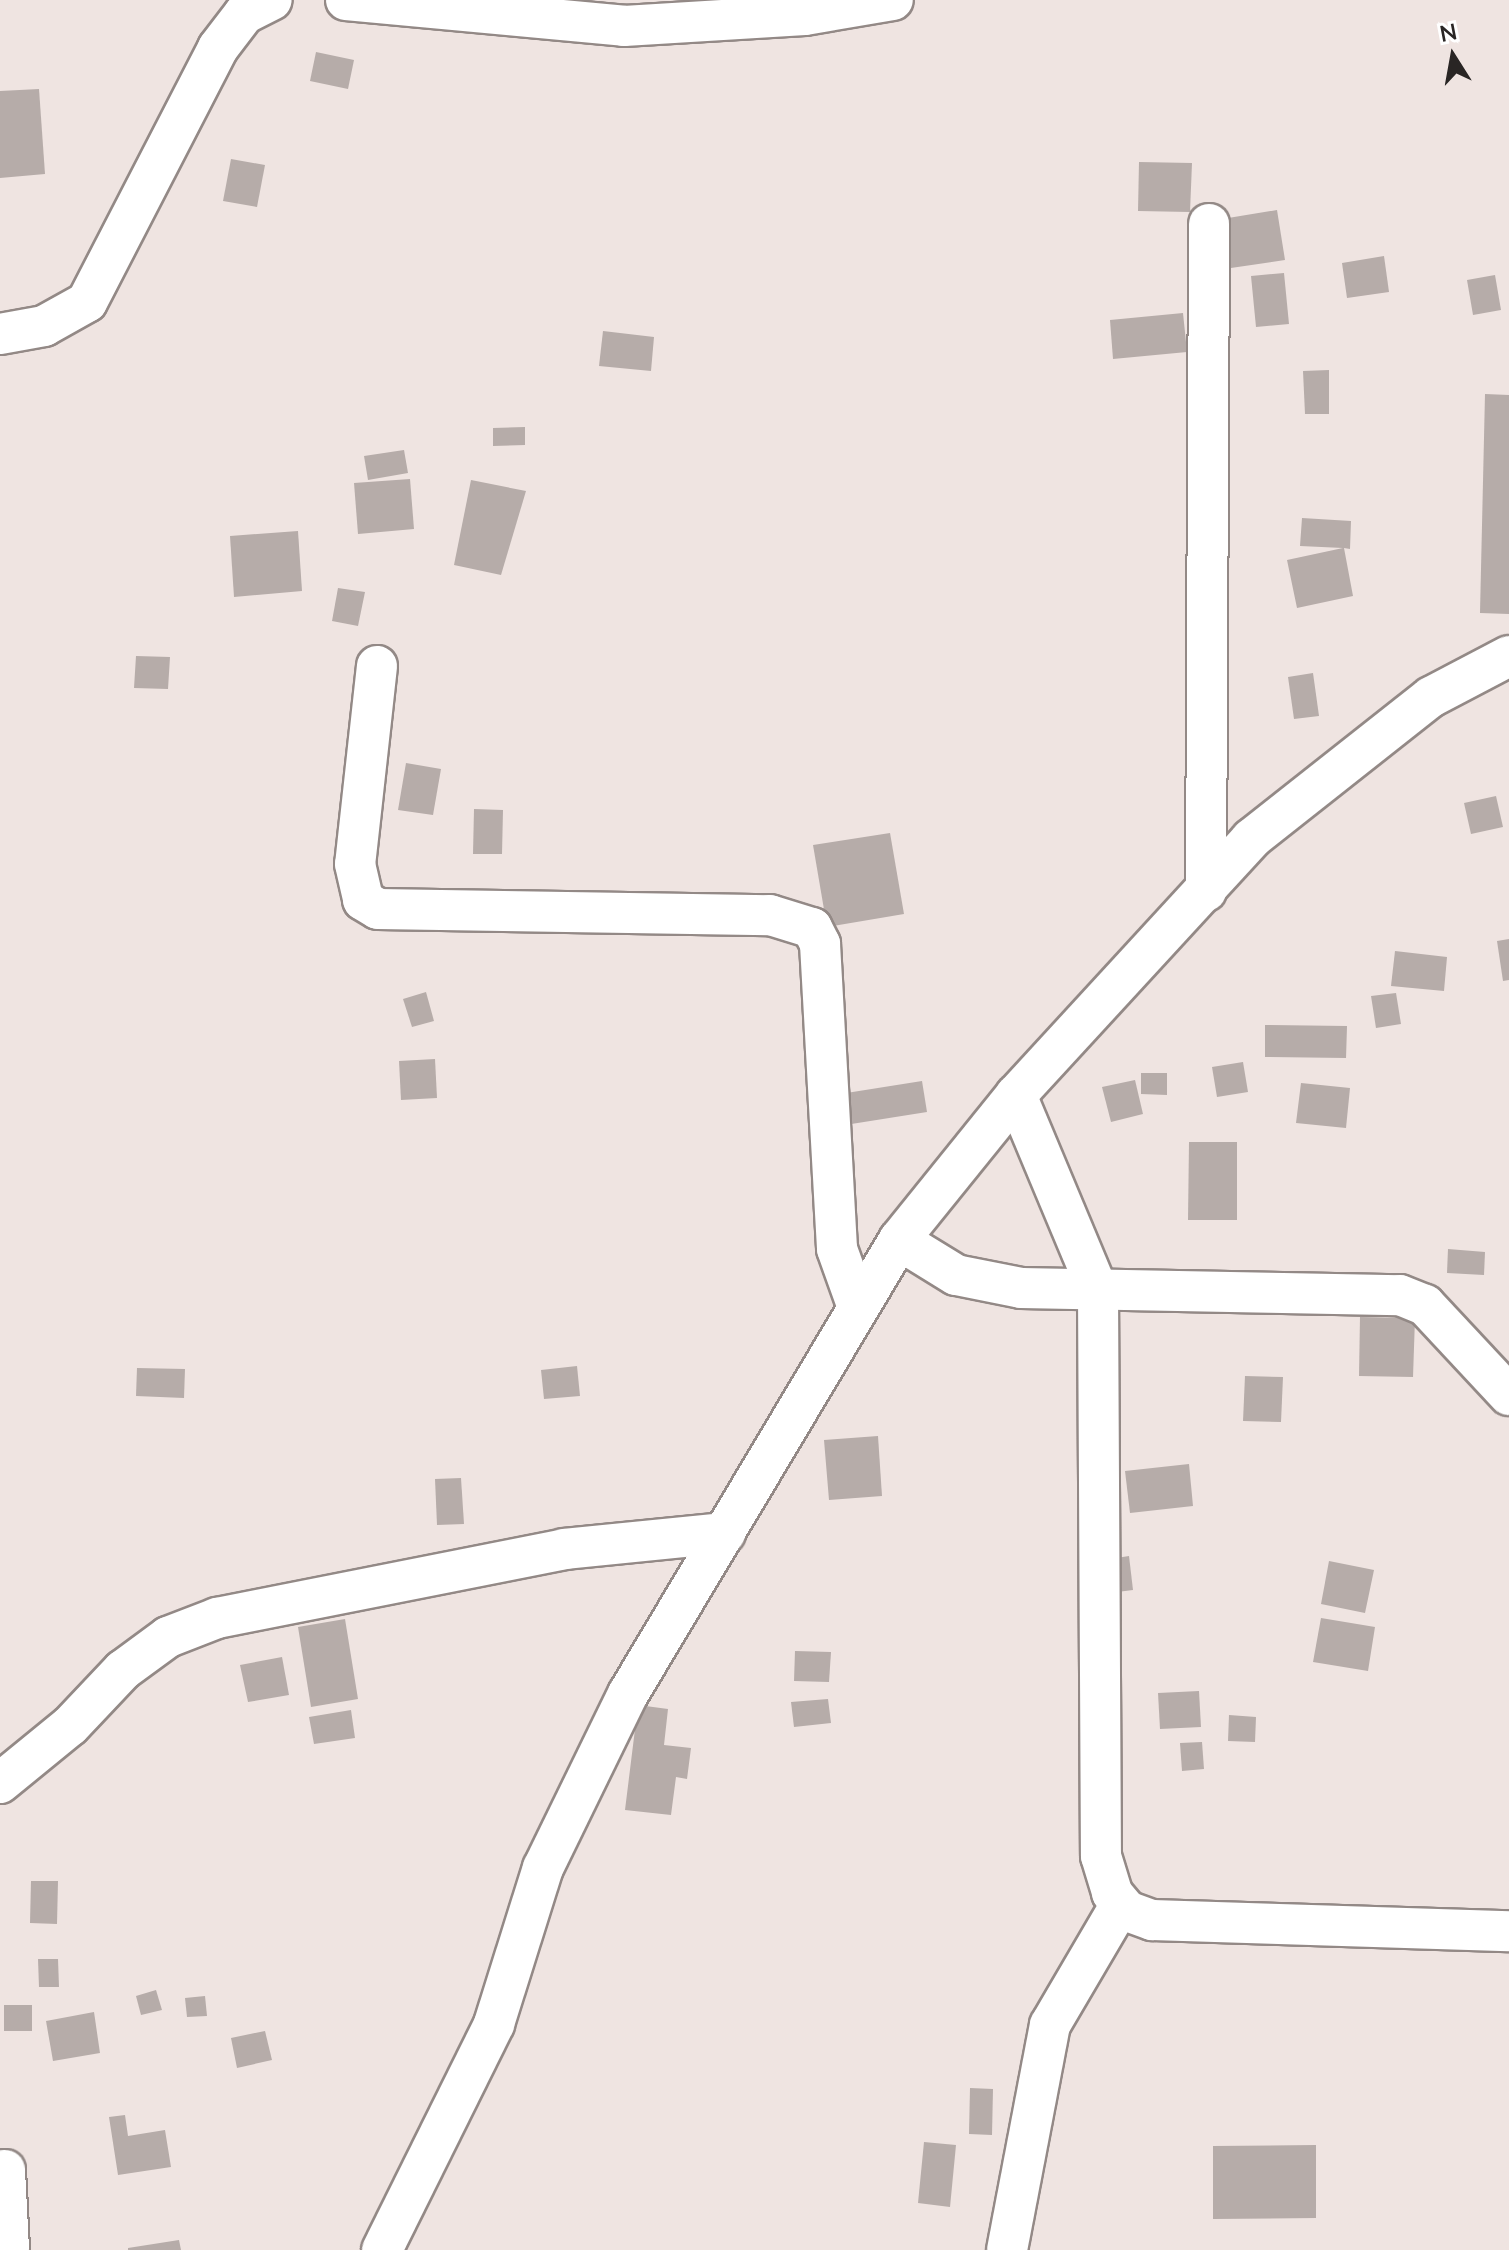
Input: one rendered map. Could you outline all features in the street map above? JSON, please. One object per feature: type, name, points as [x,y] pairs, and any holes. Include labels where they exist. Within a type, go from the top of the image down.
[{"type":"street","points":[[0,334],[44,326],[87,302],[218,48],[244,14],[272,0]]},
{"type":"street","points":[[346,0],[624,26],[805,15],[893,0]]},
{"type":"street","points":[[1206,891],[1209,224]]},
{"type":"street","points":[[382,2250],[494,2024],[550,1855],[628,1694],[725,1533],[856,1302],[899,1240],[1016,1095],[1251,839],[1431,697],[1509,656]]},
{"type":"street","points":[[377,666],[355,864],[363,900],[378,909],[770,915],[812,928],[820,944],[837,1249],[856,1302]]},
{"type":"street","points":[[1016,1095],[1098,1291],[1101,1856],[1112,1893],[1127,1911]]},
{"type":"street","points":[[899,1240],[956,1275],[1098,1291],[1400,1295],[1435,1314],[1509,1395]]},
{"type":"street","points":[[0,1783],[70,1726],[123,1670],[168,1637],[217,1618],[564,1549],[725,1533]]},
{"type":"street","points":[[1007,2250],[1050,2025],[1118,1909],[1152,1920],[1509,1931]]},
{"type":"street","points":[[5,2170],[9,2250]]},
{"type":"building","points":[[316,52],[354,60],[348,89],[310,81]]},
{"type":"building","points":[[39,89],[45,174],[0,178],[0,91]]},
{"type":"building","points":[[231,159],[265,165],[257,207],[223,201]]},
{"type":"building","points":[[1139,162],[1192,163],[1190,212],[1138,211]]},
{"type":"building","points":[[1277,210],[1285,260],[1224,269],[1216,220]]},
{"type":"building","points":[[1384,256],[1389,292],[1347,298],[1342,263]]},
{"type":"building","points":[[1284,273],[1289,324],[1256,327],[1251,276]]},
{"type":"building","points":[[1495,275],[1501,310],[1473,315],[1467,280]]},
{"type":"building","points":[[1183,313],[1187,352],[1113,359],[1110,320]]},
{"type":"building","points":[[603,331],[654,337],[651,371],[599,366]]},
{"type":"building","points":[[1329,370],[1329,414],[1305,414],[1303,371]]},
{"type":"building","points":[[1485,394],[1509,395],[1509,614],[1480,613]]},
{"type":"building","points":[[525,427],[525,445],[493,446],[493,428]]},
{"type":"building","points":[[404,450],[408,473],[368,480],[364,456]]},
{"type":"building","points":[[410,479],[414,529],[358,534],[354,483]]},
{"type":"building","points":[[471,480],[526,491],[501,575],[454,565]]},
{"type":"building","points":[[1302,518],[1351,521],[1350,549],[1344,548],[1353,596],[1297,608],[1287,560],[1343,548],[1300,546]]},
{"type":"building","points":[[298,531],[302,591],[234,597],[230,536]]},
{"type":"building","points":[[338,588],[365,592],[358,626],[332,621]]},
{"type":"building","points":[[136,656],[170,657],[168,689],[134,688]]},
{"type":"building","points":[[1313,673],[1319,716],[1294,719],[1288,677]]},
{"type":"building","points":[[406,763],[441,769],[433,815],[398,810]]},
{"type":"building","points":[[1496,796],[1503,827],[1471,834],[1464,803]]},
{"type":"building","points":[[474,809],[503,810],[502,854],[473,854]]},
{"type":"building","points":[[890,833],[904,914],[827,927],[813,845]]},
{"type":"building","points":[[1509,939],[1509,980],[1503,981],[1497,941]]},
{"type":"building","points":[[1395,951],[1447,957],[1444,991],[1391,986]]},
{"type":"building","points":[[426,992],[434,1021],[412,1027],[403,999]]},
{"type":"building","points":[[1396,993],[1401,1024],[1376,1028],[1371,996]]},
{"type":"building","points":[[1265,1025],[1347,1026],[1346,1058],[1265,1057]]},
{"type":"building","points":[[435,1059],[437,1098],[401,1100],[399,1061]]},
{"type":"building","points":[[1243,1062],[1248,1092],[1217,1097],[1212,1067]]},
{"type":"building","points":[[1141,1073],[1167,1073],[1167,1095],[1141,1094]]},
{"type":"building","points":[[1135,1080],[1143,1114],[1111,1122],[1102,1087]]},
{"type":"building","points":[[922,1081],[927,1112],[845,1125],[840,1094]]},
{"type":"building","points":[[1301,1083],[1350,1088],[1346,1128],[1296,1123]]},
{"type":"building","points":[[1189,1142],[1237,1142],[1237,1220],[1188,1220]]},
{"type":"building","points":[[1448,1249],[1485,1252],[1484,1275],[1447,1273]]},
{"type":"building","points":[[1360,1317],[1415,1318],[1413,1377],[1359,1376]]},
{"type":"building","points":[[577,1366],[580,1396],[544,1399],[541,1370]]},
{"type":"building","points":[[137,1368],[185,1369],[184,1398],[136,1396]]},
{"type":"building","points":[[1245,1376],[1283,1377],[1281,1422],[1243,1421]]},
{"type":"building","points":[[878,1436],[882,1496],[829,1500],[824,1440]]},
{"type":"building","points":[[1189,1464],[1193,1506],[1130,1513],[1125,1471]]},
{"type":"building","points":[[461,1478],[464,1524],[437,1525],[435,1479]]},
{"type":"building","points":[[1129,1556],[1133,1590],[1109,1593],[1104,1560]]},
{"type":"building","points":[[1329,1561],[1374,1570],[1365,1613],[1321,1604]]},
{"type":"building","points":[[1321,1618],[1375,1627],[1368,1671],[1313,1662]]},
{"type":"building","points":[[345,1619],[358,1699],[311,1707],[298,1627]]},
{"type":"building","points":[[795,1651],[831,1652],[829,1682],[794,1681]]},
{"type":"building","points":[[282,1657],[289,1695],[248,1702],[240,1665]]},
{"type":"building","points":[[1199,1691],[1201,1727],[1160,1729],[1158,1693]]},
{"type":"building","points":[[828,1699],[831,1723],[794,1727],[791,1702]]},
{"type":"building","points":[[638,1705],[668,1709],[664,1745],[691,1748],[687,1779],[676,1777],[671,1815],[625,1810]]},
{"type":"building","points":[[351,1710],[355,1738],[314,1744],[309,1717]]},
{"type":"building","points":[[1229,1715],[1256,1717],[1255,1742],[1228,1741]]},
{"type":"building","points":[[1202,1742],[1204,1769],[1182,1771],[1180,1743]]},
{"type":"building","points":[[31,1881],[58,1881],[57,1924],[30,1923]]},
{"type":"building","points":[[38,1959],[58,1959],[59,1987],[39,1987]]},
{"type":"building","points":[[156,1990],[162,2010],[141,2015],[136,1996]]},
{"type":"building","points":[[205,1996],[207,2016],[187,2017],[185,1998]]},
{"type":"building","points":[[4,2005],[32,2005],[32,2031],[4,2031]]},
{"type":"building","points":[[94,2012],[100,2053],[53,2061],[46,2021]]},
{"type":"building","points":[[265,2031],[272,2060],[237,2068],[231,2038]]},
{"type":"building","points":[[970,2088],[993,2089],[992,2135],[969,2134]]},
{"type":"building","points":[[125,2115],[128,2136],[165,2130],[171,2167],[118,2175],[109,2117]]},
{"type":"building","points":[[924,2142],[956,2145],[950,2207],[918,2203]]},
{"type":"building","points":[[1316,2145],[1316,2218],[1213,2219],[1213,2146]]},
{"type":"building","points":[[179,2240],[181,2250],[128,2250],[128,2248]]}]
